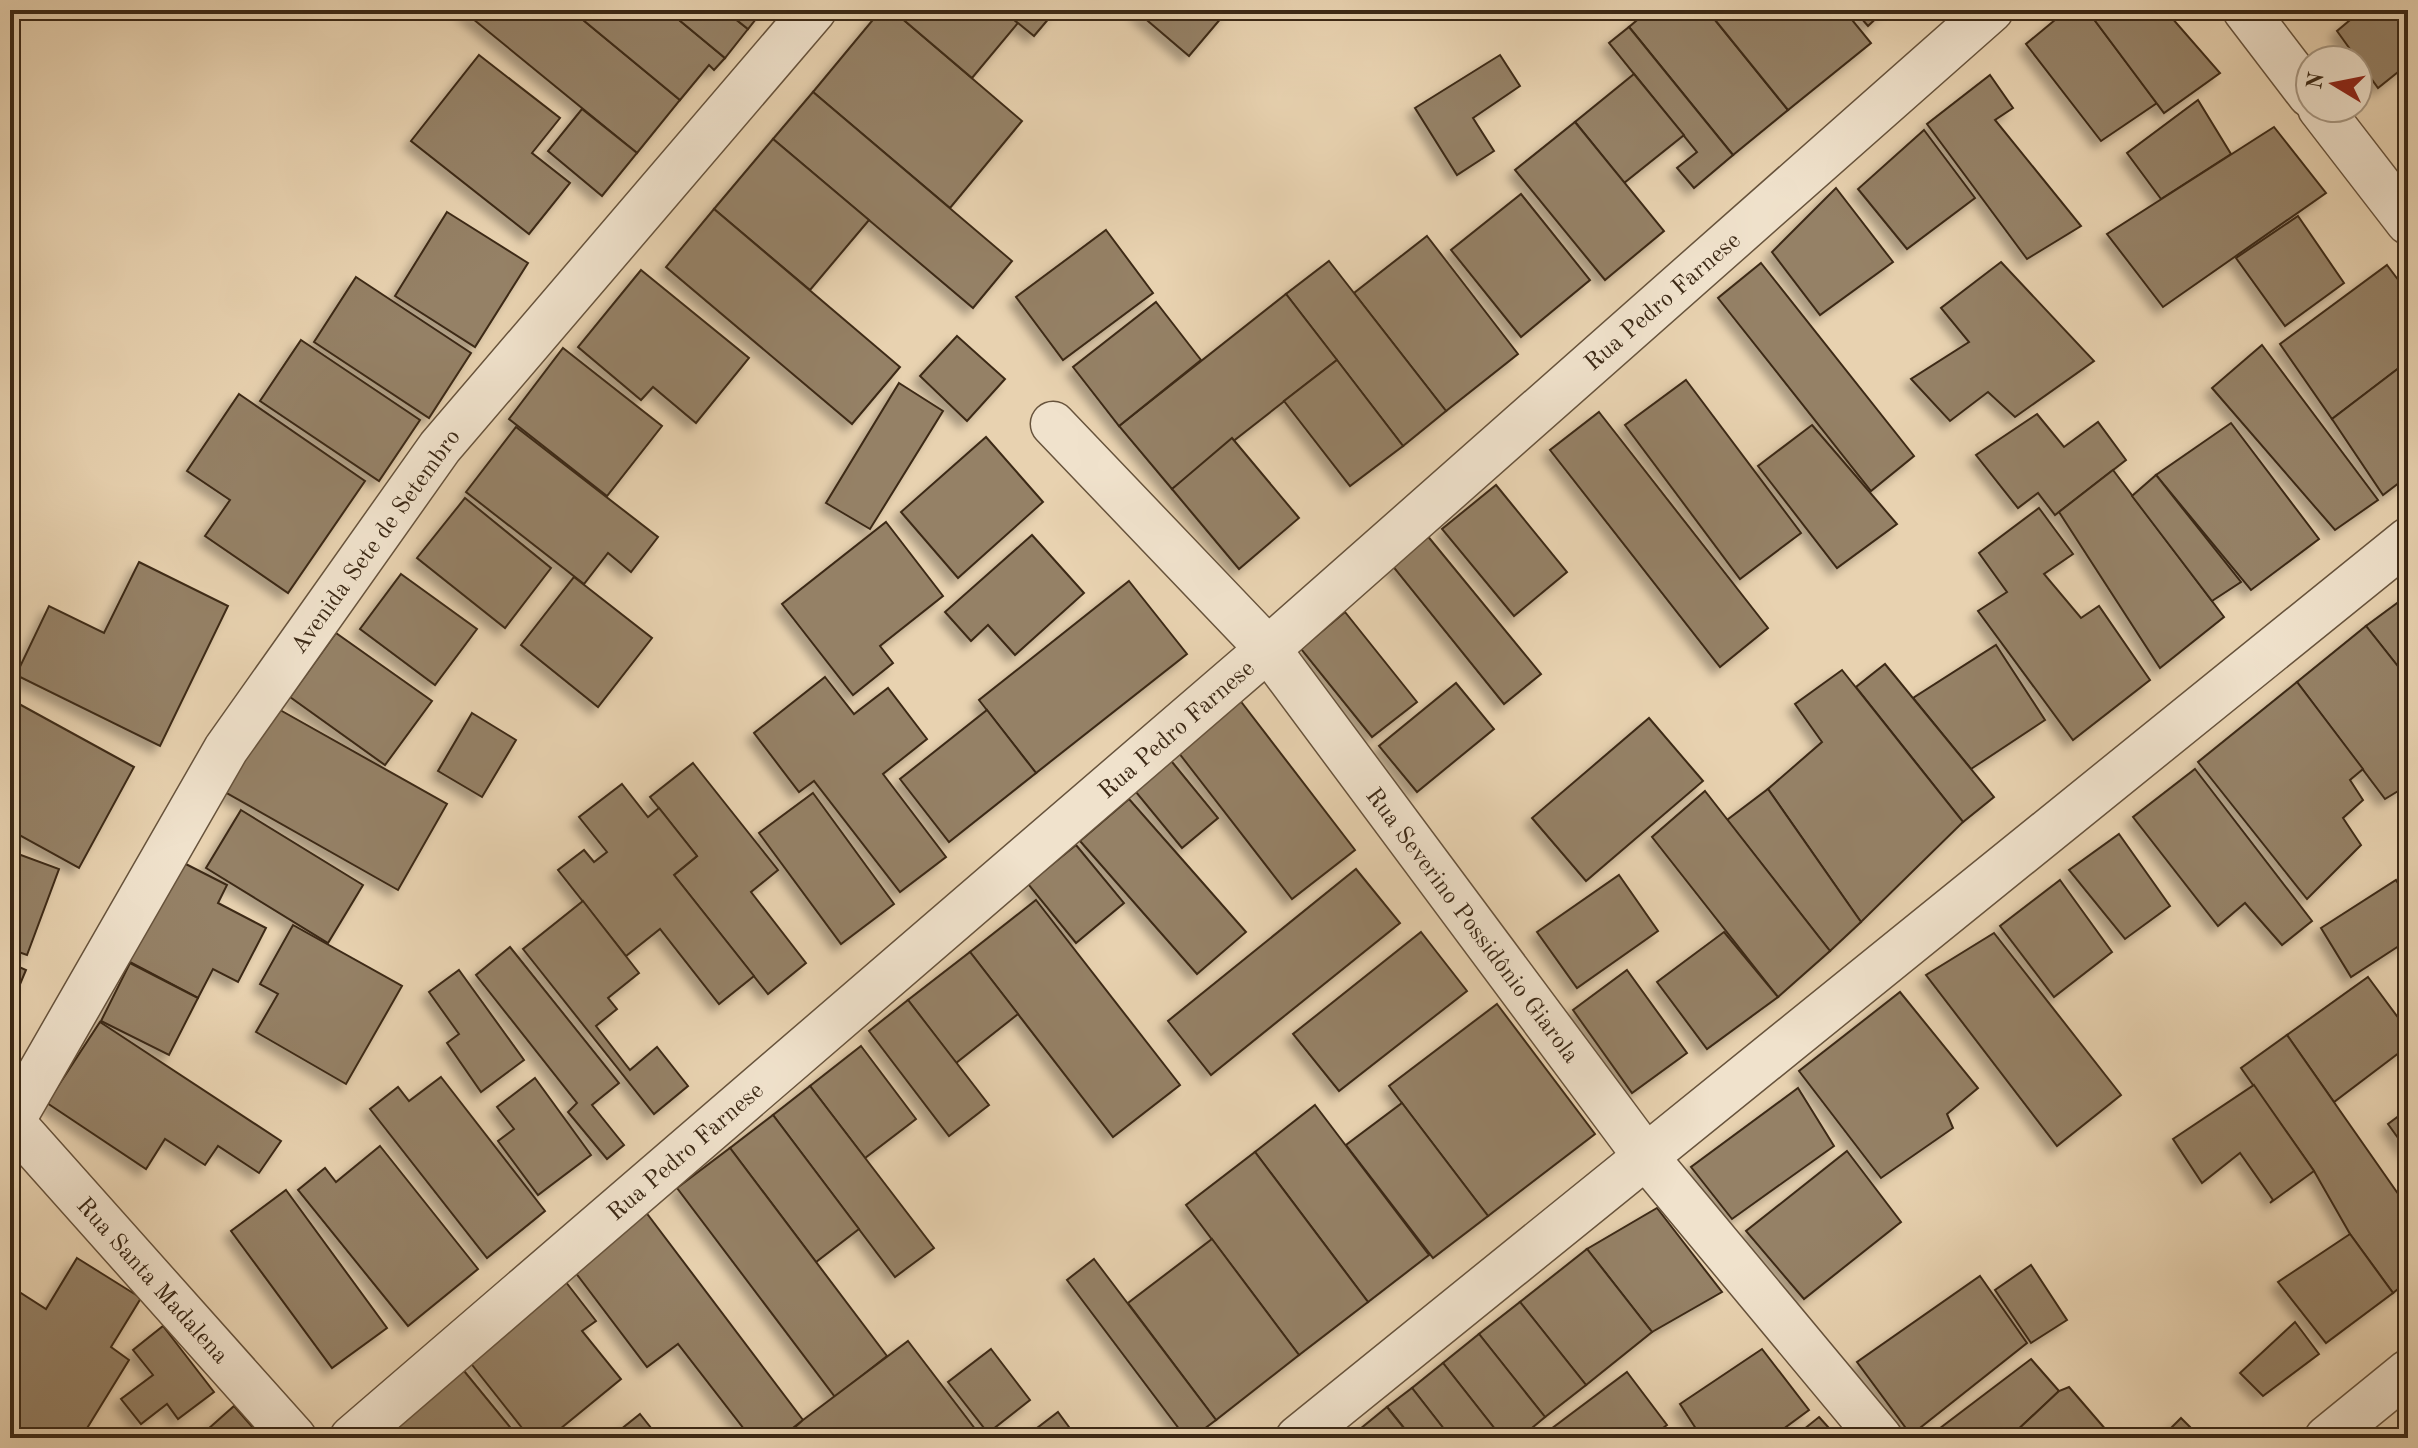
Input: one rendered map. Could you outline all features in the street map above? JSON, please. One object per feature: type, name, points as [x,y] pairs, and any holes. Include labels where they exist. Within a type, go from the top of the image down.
[{"type":"street","name":"Avenida Sete de Setembro","points":[[11,1123],[226,749],[440,447],[814,10]]},
{"type":"street","name":"Rua Pedro Farnese","points":[[352,1438],[1268,649],[1991,10]]},
{"type":"street","points":[[2245,10],[2294,74]]},
{"type":"street","points":[[2332,124],[2408,222]]},
{"type":"street","name":"Rua Severino Possidônio Giarola","points":[[1053,424],[1268,649],[1646,1157],[1880,1438]]},
{"type":"street","points":[[1298,1438],[2408,540]]},
{"type":"street","name":"Rua Santa Madalena","points":[[11,1123],[294,1438]]},
{"type":"street","points":[[2327,1438],[2408,1372]]},
{"type":"building","points":[[462,10],[571,10],[680,100],[637,153]]},
{"type":"building","points":[[571,10],[667,10],[725,58],[714,70],[709,65],[680,100]]},
{"type":"building","points":[[667,10],[724,10],[748,29],[725,58]]},
{"type":"building","points":[[724,10],[763,10],[748,29]]},
{"type":"building","points":[[881,10],[892,10],[1022,121],[950,208],[813,92]]},
{"type":"building","points":[[892,10],[1002,10],[1018,23],[972,78]]},
{"type":"building","points":[[1002,10],[1056,10],[1034,36]]},
{"type":"building","points":[[1135,10],[1228,10],[1189,56]]},
{"type":"building","points":[[1649,10],[1707,10],[1788,110],[1733,155],[1629,27]]},
{"type":"building","points":[[1707,10],[1844,10],[1871,43],[1788,110]]},
{"type":"building","points":[[1854,10],[1885,10],[1868,26]]},
{"type":"building","points":[[2067,10],[2087,10],[2157,103],[2101,141],[2026,44]]},
{"type":"building","points":[[2087,10],[2165,10],[2220,73],[2164,113]]},
{"type":"building","points":[[2362,10],[2408,10],[2408,64],[2378,88],[2374,82],[2374,44],[2346,44],[2337,31]]},
{"type":"building","points":[[1629,27],[1733,155],[1694,188],[1677,168],[1697,152],[1609,43]]},
{"type":"building","points":[[479,55],[560,118],[532,153],[570,183],[529,234],[411,141]]},
{"type":"building","points":[[1500,55],[1520,86],[1473,118],[1494,151],[1457,175],[1415,108]]},
{"type":"building","points":[[1634,74],[1684,135],[1624,183],[1575,122]]},
{"type":"building","points":[[1990,75],[2013,108],[1995,120],[2081,226],[2027,259],[1927,124]]},
{"type":"building","points":[[813,92],[1012,261],[973,308],[773,139]]},
{"type":"building","points":[[2198,100],[2231,154],[2161,199],[2127,153]]},
{"type":"building","points":[[582,109],[637,153],[602,196],[548,151]]},
{"type":"building","points":[[1575,122],[1664,231],[1605,280],[1515,170]]},
{"type":"building","points":[[2274,127],[2326,193],[2163,307],[2107,234]]},
{"type":"building","points":[[1924,130],[1975,198],[1907,249],[1858,189]]},
{"type":"building","points":[[773,139],[869,220],[810,290],[714,209]]},
{"type":"building","points":[[1836,188],[1893,262],[1820,315],[1772,252]]},
{"type":"building","points":[[1521,194],[1590,280],[1521,337],[1451,250]]},
{"type":"building","points":[[714,209],[900,367],[852,424],[666,267]]},
{"type":"building","points":[[447,212],[528,263],[475,347],[395,296]]},
{"type":"building","points":[[2298,216],[2344,283],[2285,326],[2236,258]]},
{"type":"building","points":[[1106,230],[1153,293],[1063,360],[1016,297]]},
{"type":"building","points":[[1427,236],[1518,354],[1446,411],[1354,293]]},
{"type":"building","points":[[1329,261],[1446,411],[1403,446],[1286,294]]},
{"type":"building","points":[[2001,262],[2094,361],[2015,417],[1988,392],[1950,421],[1911,379],[1969,342],[1941,308]]},
{"type":"building","points":[[1761,263],[1914,456],[1871,491],[1718,298]]},
{"type":"building","points":[[2387,265],[2408,293],[2408,361],[2332,419],[2280,344]]},
{"type":"building","points":[[641,270],[749,358],[696,423],[653,387],[641,400],[578,347]]},
{"type":"building","points":[[356,277],[471,353],[429,418],[314,342]]},
{"type":"building","points":[[1286,294],[1337,360],[1172,489],[1119,426]]},
{"type":"building","points":[[1156,302],[1201,360],[1119,426],[1073,367]]},
{"type":"building","points":[[957,336],[1005,379],[967,421],[920,376]]},
{"type":"building","points":[[301,340],[420,420],[379,481],[260,401]]},
{"type":"building","points":[[2262,345],[2378,500],[2335,530],[2212,388]]},
{"type":"building","points":[[563,348],[662,426],[607,496],[509,419]]},
{"type":"building","points":[[1337,360],[1403,446],[1350,486],[1284,401]]},
{"type":"building","points":[[2408,361],[2408,476],[2383,495],[2332,419]]},
{"type":"building","points":[[1686,380],[1801,533],[1740,579],[1625,425]]},
{"type":"building","points":[[899,383],[943,411],[870,529],[826,503]]},
{"type":"building","points":[[239,394],[365,481],[288,593],[205,536],[230,500],[187,471]]},
{"type":"building","points":[[1599,412],[1768,628],[1720,667],[1550,450]]},
{"type":"building","points":[[2037,414],[2064,447],[2098,422],[2126,460],[2055,515],[2038,493],[2018,508],[1976,455]]},
{"type":"building","points":[[2231,423],[2319,539],[2251,590],[2156,475]]},
{"type":"building","points":[[1812,425],[1897,524],[1837,568],[1758,466]]},
{"type":"building","points":[[516,427],[658,537],[631,572],[608,553],[584,584],[466,492]]},
{"type":"building","points":[[986,437],[1043,502],[958,578],[901,512]]},
{"type":"building","points":[[1232,438],[1299,518],[1239,569],[1172,489]]},
{"type":"building","points":[[2113,470],[2224,617],[2160,668],[2059,512]]},
{"type":"building","points":[[2156,475],[2241,582],[2212,601],[2132,496]]},
{"type":"building","points":[[1496,485],[1567,572],[1514,616],[1442,529]]},
{"type":"building","points":[[465,498],[551,568],[505,628],[417,558]]},
{"type":"building","points":[[2039,508],[2073,554],[2044,574],[2081,618],[2099,606],[2150,680],[2073,740],[1978,611],[2007,592],[1979,553]]},
{"type":"building","points":[[886,522],[943,596],[880,646],[893,663],[853,695],[782,604]]},
{"type":"building","points":[[1426,534],[1541,674],[1504,704],[1391,564]]},
{"type":"building","points":[[1032,535],[1084,593],[1015,655],[988,625],[971,641],[945,612]]},
{"type":"building","points":[[139,562],[228,606],[160,746],[16,675],[49,606],[104,633]]},
{"type":"building","points":[[401,574],[477,629],[435,685],[360,629]]},
{"type":"building","points":[[574,577],[652,638],[598,707],[521,645]]},
{"type":"building","points":[[1129,581],[1187,654],[1036,773],[979,700]]},
{"type":"building","points":[[2408,595],[2408,679],[2366,626]]},
{"type":"building","points":[[1345,612],[1417,702],[1372,737],[1301,649]]},
{"type":"building","points":[[2366,626],[2408,679],[2408,785],[2385,799],[2297,682]]},
{"type":"building","points":[[336,633],[432,701],[385,765],[290,697]]},
{"type":"building","points":[[1996,645],[2045,720],[1971,769],[1913,698]]},
{"type":"building","points":[[1885,664],[1994,797],[1963,822],[1856,687]]},
{"type":"building","points":[[1842,670],[1963,822],[1861,922],[1768,789],[1822,742],[1795,704]]},
{"type":"building","points":[[825,677],[854,714],[888,688],[927,739],[883,774],[946,857],[900,892],[814,781],[799,792],[754,733]]},
{"type":"building","points":[[2297,682],[2363,769],[2350,780],[2363,800],[2343,818],[2361,845],[2307,899],[2198,762]]},
{"type":"building","points":[[1456,683],[1494,729],[1417,792],[1379,746]]},
{"type":"building","points":[[10,699],[134,767],[79,868],[10,830]]},
{"type":"building","points":[[1239,699],[1355,850],[1292,899],[1175,748]]},
{"type":"building","points":[[273,706],[447,804],[398,890],[225,792]]},
{"type":"building","points":[[987,710],[1036,773],[949,842],[900,779]]},
{"type":"building","points":[[472,713],[516,740],[482,797],[438,771]]},
{"type":"building","points":[[1649,718],[1703,781],[1586,881],[1532,818]]},
{"type":"building","points":[[1168,757],[1218,818],[1182,848],[1131,786]]},
{"type":"building","points":[[693,763],[778,870],[751,892],[806,963],[768,994],[674,875],[697,856],[650,797]]},
{"type":"building","points":[[2195,769],[2312,921],[2282,945],[2245,903],[2218,926],[2133,817]]},
{"type":"building","points":[[622,784],[648,817],[659,808],[697,856],[674,875],[754,976],[719,1004],[660,929],[626,956],[558,870],[584,850],[594,862],[607,852],[579,817]]},
{"type":"building","points":[[1768,789],[1861,922],[1830,951],[1727,820]]},
{"type":"building","points":[[1705,791],[1830,951],[1778,997],[1652,837]]},
{"type":"building","points":[[813,793],[894,904],[841,944],[759,833]]},
{"type":"building","points":[[1129,799],[1246,932],[1197,974],[1080,841]]},
{"type":"building","points":[[241,810],[363,885],[328,943],[206,868]]},
{"type":"building","points":[[2119,834],[2170,906],[2125,939],[2069,870]]},
{"type":"building","points":[[1076,845],[1124,903],[1076,943],[1028,884]]},
{"type":"building","points":[[10,851],[59,869],[27,955],[10,949]]},
{"type":"building","points":[[176,859],[227,885],[218,903],[266,928],[238,982],[213,969],[198,998],[126,960]]},
{"type":"building","points":[[1356,869],[1400,923],[1211,1075],[1168,1021]]},
{"type":"building","points":[[1619,875],[1658,931],[1577,988],[1537,932]]},
{"type":"building","points":[[2060,880],[2112,952],[2054,997],[2000,926]]},
{"type":"building","points":[[2396,880],[2408,900],[2408,940],[2351,977],[2321,928]]},
{"type":"building","points":[[1036,900],[1180,1085],[1113,1137],[970,952]]},
{"type":"building","points":[[583,901],[639,973],[608,998],[617,1009],[596,1026],[630,1070],[657,1047],[688,1086],[654,1114],[523,949]]},
{"type":"building","points":[[293,925],[402,986],[346,1084],[256,1032],[278,994],[260,984]]},
{"type":"building","points":[[1421,932],[1467,991],[1339,1091],[1293,1034]]},
{"type":"building","points":[[1724,932],[1778,997],[1707,1049],[1657,982]]},
{"type":"building","points":[[1994,933],[2121,1095],[2057,1146],[1926,975]]},
{"type":"building","points":[[510,947],[619,1083],[592,1105],[624,1145],[607,1159],[568,1112],[577,1103],[476,975]]},
{"type":"building","points":[[970,952],[1018,1014],[956,1063],[908,1000]]},
{"type":"building","points":[[10,963],[26,970],[10,1008]]},
{"type":"building","points":[[130,963],[198,998],[169,1055],[101,1021]]},
{"type":"building","points":[[459,970],[524,1060],[481,1092],[447,1043],[459,1034],[429,992]]},
{"type":"building","points":[[1627,970],[1687,1053],[1632,1093],[1573,1010]]},
{"type":"building","points":[[2368,977],[2408,1031],[2408,1046],[2334,1102],[2287,1035]]},
{"type":"building","points":[[1900,992],[1978,1088],[1947,1114],[1953,1128],[1881,1178],[1799,1071]]},
{"type":"building","points":[[908,1000],[989,1105],[949,1136],[869,1031]]},
{"type":"building","points":[[1497,1004],[1595,1134],[1488,1216],[1389,1086]]},
{"type":"building","points":[[100,1022],[281,1141],[259,1173],[218,1146],[205,1165],[165,1139],[146,1169],[47,1103]]},
{"type":"building","points":[[2287,1035],[2408,1208],[2408,1281],[2393,1293],[2350,1234],[2314,1171],[2241,1068]]},
{"type":"building","points":[[861,1046],[916,1119],[865,1158],[810,1086]]},
{"type":"building","points":[[441,1077],[545,1211],[487,1258],[370,1109],[398,1087],[409,1101]]},
{"type":"building","points":[[535,1078],[591,1155],[538,1195],[498,1141],[514,1129],[497,1107]]},
{"type":"building","points":[[2254,1085],[2314,1171],[2270,1203],[2273,1200],[2240,1153],[2202,1183],[2173,1139]]},
{"type":"building","points":[[810,1086],[934,1248],[895,1277],[773,1115]]},
{"type":"building","points":[[1798,1088],[1834,1146],[1732,1219],[1691,1167]]},
{"type":"building","points":[[1402,1103],[1488,1216],[1433,1258],[1346,1145]]},
{"type":"building","points":[[1315,1105],[1429,1255],[1368,1302],[1255,1152]]},
{"type":"building","points":[[2408,1109],[2408,1152],[2388,1124]]},
{"type":"building","points":[[773,1115],[859,1229],[816,1262],[730,1148]]},
{"type":"building","points":[[380,1146],[478,1269],[408,1326],[298,1190],[325,1168],[336,1182]]},
{"type":"building","points":[[730,1148],[887,1356],[835,1397],[677,1188]]},
{"type":"building","points":[[1847,1151],[1901,1222],[1804,1299],[1746,1231]]},
{"type":"building","points":[[1255,1152],[1368,1302],[1299,1355],[1186,1205]]},
{"type":"building","points":[[286,1190],[387,1328],[332,1368],[231,1231]]},
{"type":"building","points":[[642,1207],[803,1420],[780,1438],[751,1438],[678,1344],[647,1367],[569,1264]]},
{"type":"building","points":[[1657,1208],[1722,1292],[1652,1332],[1587,1249]]},
{"type":"building","points":[[2350,1234],[2393,1293],[2326,1343],[2278,1282]]},
{"type":"building","points":[[1212,1239],[1299,1355],[1216,1420],[1128,1303]]},
{"type":"building","points":[[1587,1249],[1652,1332],[1586,1385],[1520,1302]]},
{"type":"building","points":[[77,1258],[141,1298],[111,1347],[129,1360],[81,1438],[10,1438],[10,1286],[46,1309]]},
{"type":"building","points":[[1094,1259],[1216,1420],[1192,1438],[1186,1438],[1067,1280]]},
{"type":"building","points":[[2031,1265],[2067,1320],[2031,1343],[1995,1290]]},
{"type":"building","points":[[1980,1276],[2027,1343],[1911,1435],[1857,1362]]},
{"type":"building","points":[[562,1277],[596,1321],[582,1331],[621,1379],[549,1438],[530,1438],[465,1356]]},
{"type":"building","points":[[1520,1302],[1586,1385],[1545,1417],[1479,1334]]},
{"type":"building","points":[[2295,1322],[2319,1354],[2263,1396],[2240,1373]]},
{"type":"building","points":[[163,1326],[214,1392],[178,1419],[167,1404],[141,1424],[121,1399],[153,1375],[133,1350]]},
{"type":"building","points":[[1479,1334],[1545,1417],[1520,1438],[1502,1438],[1443,1363]]},
{"type":"building","points":[[908,1341],[982,1438],[801,1438],[793,1429],[803,1420]]},
{"type":"building","points":[[991,1349],[1030,1400],[988,1433],[948,1382]]},
{"type":"building","points":[[1762,1349],[1809,1410],[1771,1438],[1702,1438],[1680,1404]]},
{"type":"building","points":[[2031,1359],[2059,1391],[2009,1438],[1927,1438]]},
{"type":"building","points":[[1443,1363],[1502,1438],[1451,1438],[1412,1388]]},
{"type":"building","points":[[460,1366],[519,1438],[388,1438],[381,1430]]},
{"type":"building","points":[[1627,1372],[1667,1425],[1649,1438],[1539,1438]]},
{"type":"building","points":[[2069,1387],[2107,1431],[2099,1438],[2009,1438],[2059,1391]]},
{"type":"building","points":[[1412,1388],[1451,1438],[1412,1438],[1387,1407]]},
{"type":"building","points":[[234,1406],[262,1438],[198,1438]]},
{"type":"building","points":[[1387,1407],[1412,1438],[1349,1438]]},
{"type":"building","points":[[1058,1412],[1077,1438],[1024,1438]]},
{"type":"building","points":[[640,1414],[659,1438],[610,1438]]},
{"type":"building","points":[[1819,1417],[1838,1438],[1793,1438]]},
{"type":"building","points":[[2181,1418],[2201,1438],[2161,1438]]}]
